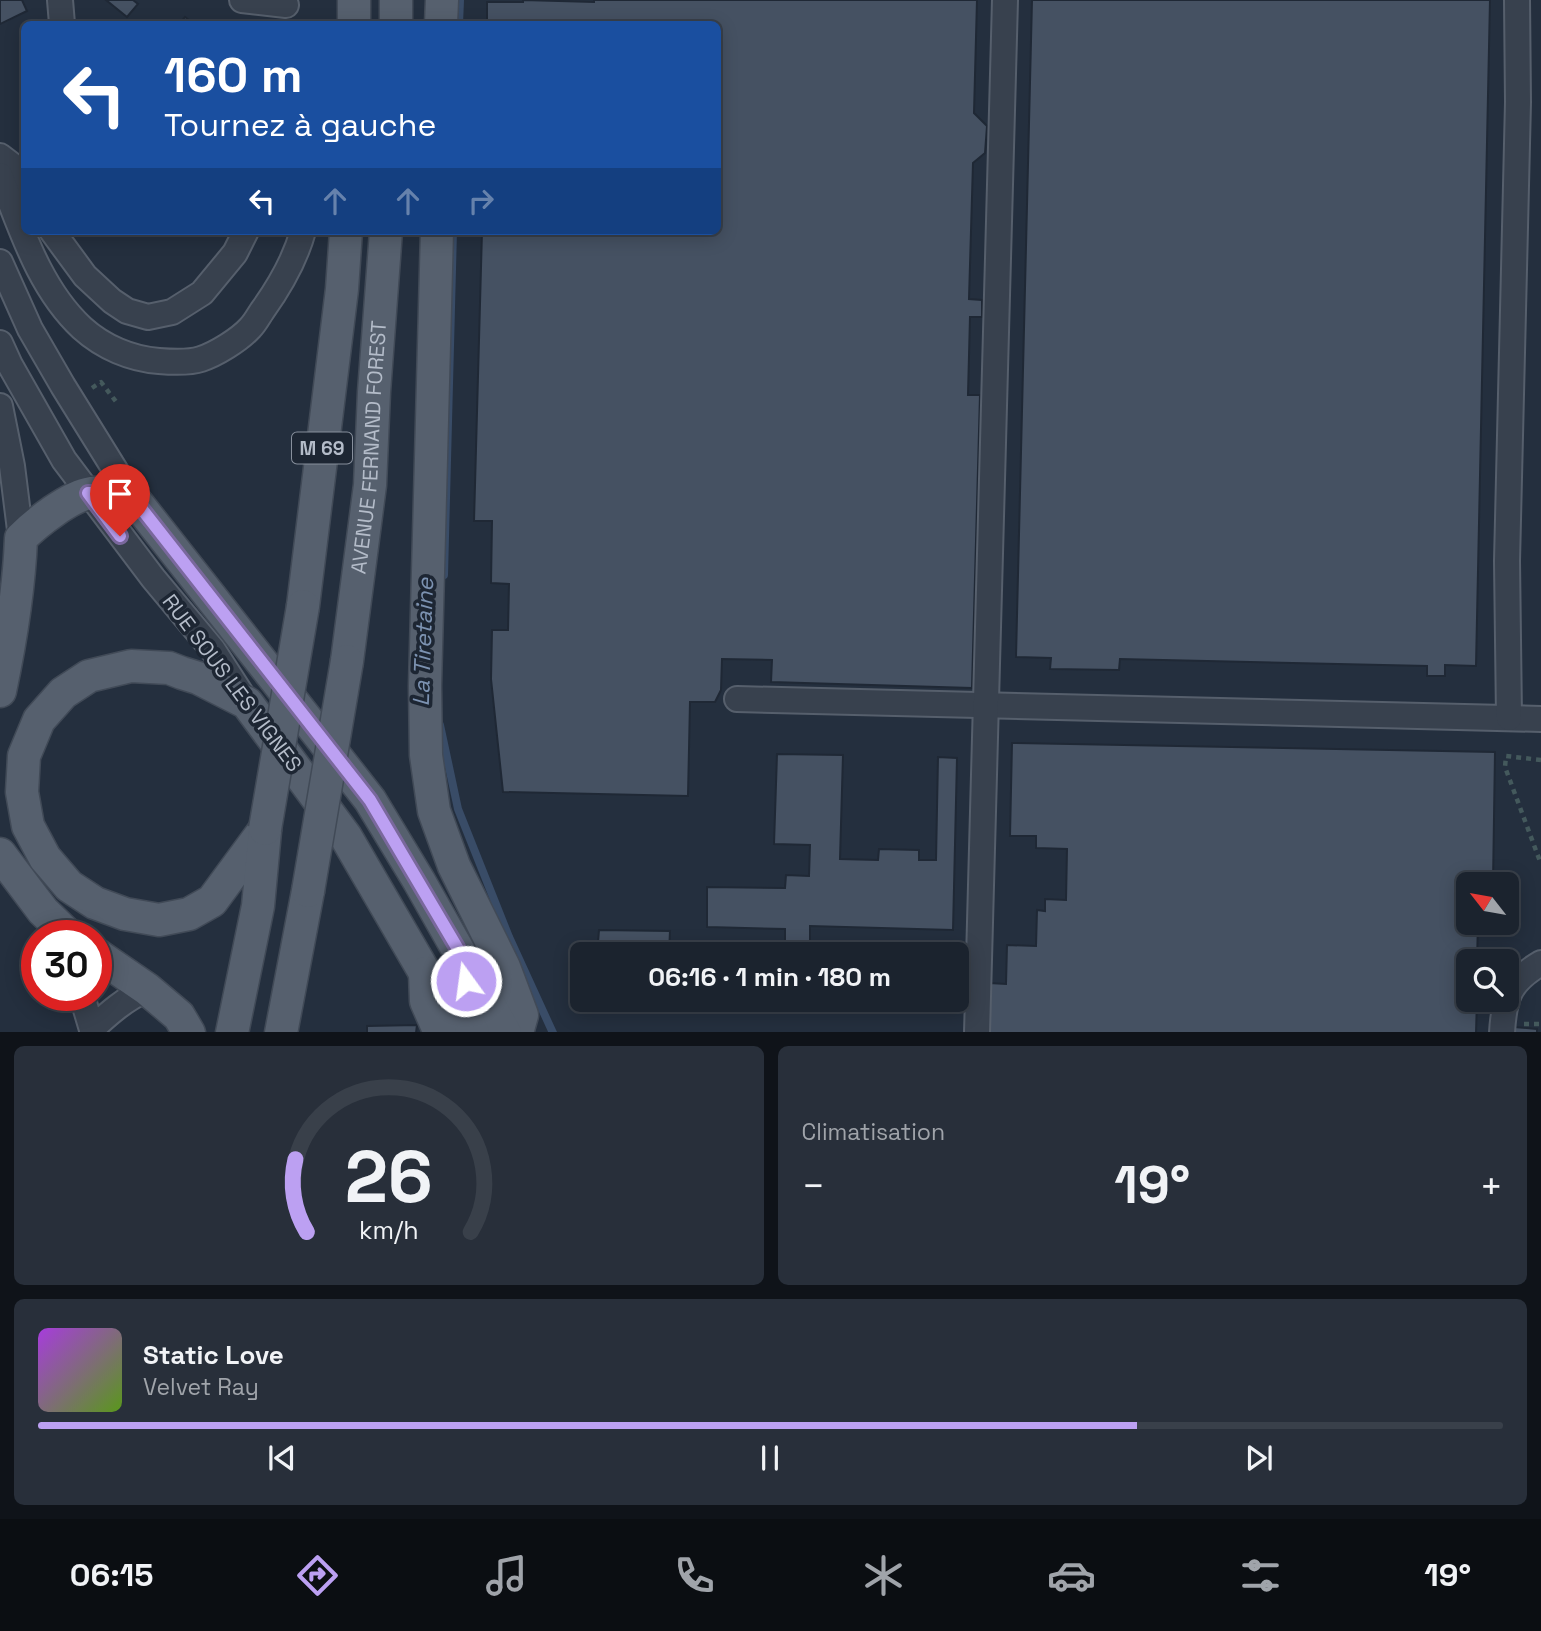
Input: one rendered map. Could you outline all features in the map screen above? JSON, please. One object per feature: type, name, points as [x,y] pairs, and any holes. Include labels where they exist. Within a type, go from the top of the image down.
[{"type":"main road","points":[[354,0],[354,21]]},
{"type":"main road","points":[[396,0],[396,21]]},
{"type":"main road","points":[[441,21],[442,0]]},
{"type":"main road","name":"AVENUE FERNAND FOREST","points":[[265,830],[303,606],[342,289],[346,235]]},
{"type":"main road","name":"AVENUE FERNAND FOREST","points":[[281,1032],[308,891],[346,661],[370,485],[386,235]]},
{"type":"main road","points":[[438,235],[425,686],[426,755],[434,811],[454,866],[508,979],[522,1015],[517,1032]]},
{"type":"main road","points":[[0,691],[13,626],[21,538],[47,516],[88,493],[130,494]]},
{"type":"main road","name":"RUE SOUS LES VIGNES","points":[[130,494],[370,800],[465,961]]},
{"type":"main road","points":[[247,703],[198,678],[169,668],[131,666],[89,676],[63,693],[39,720],[24,756],[22,792],[28,826],[45,858],[69,886],[95,903],[125,914],[159,920],[189,914],[212,901],[265,830]]},
{"type":"main road","name":"RUE SOUS LES VIGNES","points":[[247,703],[346,837],[425,973],[426,1001],[462,1030]]},
{"type":"main road","name":"M 69","points":[[232,1032],[258,906],[265,830]]},
{"type":"main road","points":[[0,854],[52,920]]},
{"type":"main road","points":[[465,961],[505,1032]]},
{"type":"main road","points":[[112,965],[147,989],[179,1017],[189,1032]]},
{"type":"street","points":[[60,0],[62,21]]},
{"type":"street","points":[[242,0],[286,10]]},
{"type":"street","points":[[339,21],[342,0]]},
{"type":"street","points":[[977,1032],[1005,0]]},
{"type":"street","points":[[1509,718],[1507,561],[1518,103],[1517,0]]},
{"type":"street","points":[[0,156],[17,169],[21,177]]},
{"type":"street","points":[[0,175],[21,227]]},
{"type":"street","points":[[24,235],[36,264],[56,298],[83,329],[116,351],[142,360],[169,361],[200,360],[228,345],[250,328],[284,279],[302,235]]},
{"type":"street","points":[[55,235],[85,276],[112,301],[127,311],[148,317],[172,312],[202,292],[234,253],[244,235]]},
{"type":"street","name":"RUE SOUS LES VIGNES","points":[[0,262],[30,329],[130,494]]},
{"type":"street","name":"RUE SOUS LES VIGNES","points":[[0,343],[64,460],[153,578],[213,650],[247,703]]},
{"type":"street","points":[[0,406],[21,538]]},
{"type":"street","points":[[737,699],[1541,719]]},
{"type":"street","points":[[462,1030],[465,961]]},
{"type":"street","points":[[1502,1032],[1504,1009],[1511,989],[1525,973],[1541,963]]},
{"type":"street","points":[[92,1031],[130,996],[147,989]]},
{"type":"street","points":[[86,1011],[92,1031]]},
{"type":"path","points":[[85,392],[101,382],[117,403]]},
{"type":"path","points":[[1541,760],[1506,756],[1506,767],[1541,864]]},
{"type":"building","points":[[0,0],[22,0],[27,11],[0,24]]},
{"type":"building","points":[[106,0],[133,0],[138,4],[127,17]]},
{"type":"building","points":[[977,0],[974,113],[987,126],[985,153],[973,163],[969,299],[982,300],[982,317],[970,317],[968,395],[980,395],[972,688],[771,682],[772,660],[722,659],[721,690],[715,702],[690,702],[688,796],[503,792],[491,679],[492,630],[508,630],[509,584],[491,583],[492,521],[474,521],[482,235],[721,235],[721,21],[487,21],[487,2]]},
{"type":"building","points":[[1032,0],[1490,0],[1476,666],[1445,665],[1445,676],[1427,676],[1427,666],[1120,659],[1119,670],[1050,669],[1051,658],[1016,657]]},
{"type":"building","points":[[1012,743],[1495,752],[1493,872],[1456,872],[1456,935],[1478,935],[1477,949],[1456,949],[1456,1012],[1477,1012],[1476,1032],[988,1032],[989,983],[1006,984],[1007,945],[1036,946],[1037,910],[1045,911],[1045,899],[1066,900],[1067,849],[1036,848],[1036,836],[1010,836]]},
{"type":"building","points":[[777,754],[843,755],[840,859],[878,860],[879,849],[919,850],[919,860],[936,860],[938,757],[957,758],[953,930],[810,926],[810,942],[785,942],[785,929],[707,927],[707,887],[785,888],[786,875],[809,876],[810,845],[774,844]]},
{"type":"building","points":[[599,930],[670,931],[670,942],[598,942]]},
{"type":"building","points":[[417,1025],[416,1032],[367,1032],[367,1026]]},
{"type":"building","points":[[1514,1027],[1537,1029],[1537,1032],[1513,1032]]},
{"type":"waterway","name":"La Tiretaine","points":[[459,21],[460,0]]},
{"type":"waterway","name":"La Tiretaine","points":[[444,575],[453,235]]},
{"type":"waterway","name":"La Tiretaine","points":[[440,725],[458,809],[509,937],[553,1032]]},
{"type":"route","points":[[120,536],[88,493],[130,494],[370,800],[465,961],[466,981]]}]
